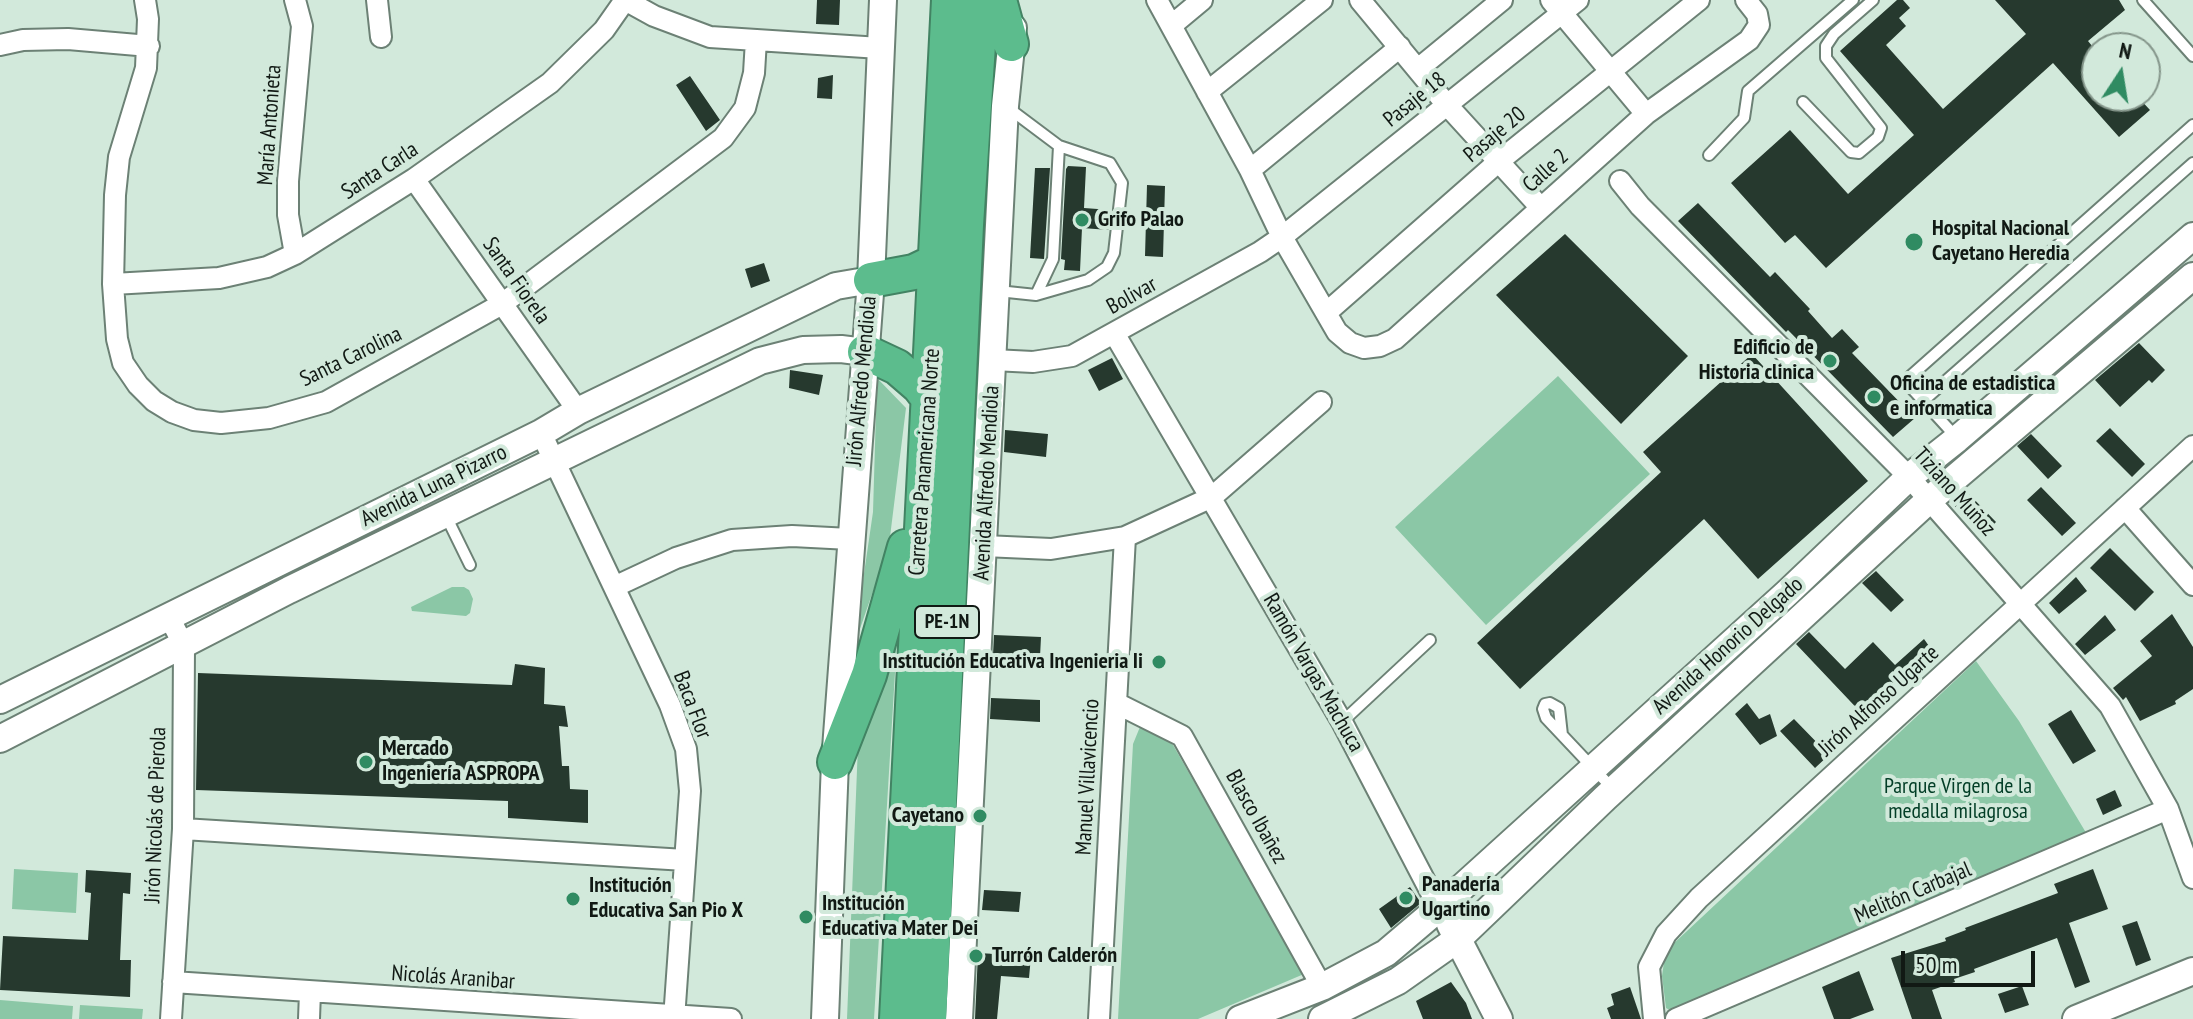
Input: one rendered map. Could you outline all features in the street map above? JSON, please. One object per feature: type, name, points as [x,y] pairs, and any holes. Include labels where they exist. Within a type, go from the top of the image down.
[{"type":"highway","name":"Carretera Panamericana Norte","points":[[929,1019],[966,225],[981,0]]},
{"type":"highway","points":[[999,0],[1011,44]]},
{"type":"highway","name":"Carretera Panamericana Norte","points":[[897,1019],[922,488],[937,261],[947,4]]},
{"type":"highway","points":[[871,280],[914,272],[937,261]]},
{"type":"highway","points":[[865,352],[897,367],[929,399]]},
{"type":"highway","points":[[835,762],[869,675],[922,488]]},
{"type":"street","name":"Santa Carolina","points":[[145,0],[149,46],[146,68],[119,157],[115,195],[113,284],[117,339],[123,363],[154,401],[194,420],[221,423],[269,418],[326,402],[502,304],[723,138],[745,108],[754,73],[756,40]]},
{"type":"street","name":"María Antonieta","points":[[295,0],[302,26],[288,181],[288,215],[295,254]]},
{"type":"street","points":[[377,0],[381,37]]},
{"type":"street","points":[[625,0],[654,16],[710,37],[880,48]]},
{"type":"street","name":"Santa Carla","points":[[113,284],[219,278],[267,267],[295,254],[414,179],[550,83],[604,30],[625,0]]},
{"type":"street","name":"Jirón Alfredo Mendiola","points":[[835,762],[871,280],[883,0]]},
{"type":"street","points":[[1011,44],[1015,0]]},
{"type":"street","points":[[1157,0],[1250,170],[1282,237],[1326,313]]},
{"type":"street","points":[[1172,25],[1202,0]]},
{"type":"street","points":[[1207,92],[1322,0]]},
{"type":"street","points":[[1418,69],[1502,0]]},
{"type":"street","name":"Pasaje 20","points":[[1326,313],[1498,162],[1699,0]]},
{"type":"street","name":"Calle 2","points":[[1326,313],[1337,332],[1350,343],[1364,348],[1380,346],[1395,339],[1646,114],[1749,40],[1759,25],[1757,14],[1746,0]]},
{"type":"street","points":[[1370,3],[1400,47],[1447,105],[1541,208]]},
{"type":"street","points":[[1564,4],[1646,114]]},
{"type":"street","name":"Pasaje 18","points":[[1282,237],[1447,105],[1564,4]]},
{"type":"street","points":[[0,45],[23,40],[68,39],[149,46]]},
{"type":"street","name":"Avenida Alfredo Mendiola","points":[[959,1019],[1005,106],[1011,44]]},
{"type":"street","points":[[1250,170],[1400,47]]},
{"type":"street","name":"Santa Fiorela","points":[[414,179],[578,411]]},
{"type":"street","name":"Tiziano Muñoz","points":[[1620,181],[1640,206],[1909,477],[2022,602],[2110,706],[2168,809],[2193,878]]},
{"type":"street","name":"Avenida Honorio Delgado","points":[[1240,1019],[1322,987],[1386,953],[1787,593],[1909,477],[2193,236]]},
{"type":"street","name":"Bolivar","points":[[993,360],[1033,362],[1072,356],[1282,237]]},
{"type":"street","name":"Avenida Honorio Delgado","points":[[1322,1019],[1398,981],[1459,938],[1614,790],[1929,500],[2193,276]]},
{"type":"street","name":"Avenida Luna Pizarro","points":[[0,700],[541,433],[578,411],[836,286],[871,280]]},
{"type":"street","name":"Ramón Vargas Machuca","points":[[1114,333],[1342,722],[1439,908],[1459,938],[1499,1019]]},
{"type":"street","name":"Avenida Luna Pizarro","points":[[0,739],[289,590],[760,361],[803,350],[833,348],[865,352]]},
{"type":"street","points":[[984,546],[1051,549],[1125,537],[1212,497],[1321,402]]},
{"type":"street","name":"Baca Flor","points":[[541,433],[670,705],[686,749],[690,791],[674,1018]]},
{"type":"street","name":"Jirón Alfonso Ugarte","points":[[1654,1019],[1649,967],[1666,934],[1699,898],[2193,446]]},
{"type":"street","points":[[2125,508],[2193,585]]},
{"type":"street","points":[[614,587],[676,558],[732,540],[792,536],[850,539]]},
{"type":"street","name":"Manuel Villavicencio","points":[[1099,1019],[1125,537]]},
{"type":"street","name":"Jirón Nicolás de Pierola","points":[[168,615],[184,646],[183,829],[171,1019]]},
{"type":"street","name":"Blasco Ibañez","points":[[1116,703],[1182,736],[1322,987]]},
{"type":"street","points":[[825,1019],[835,762]]},
{"type":"street","name":"Melitón Carbajal","points":[[1676,1019],[2168,809]]},
{"type":"street","points":[[183,829],[685,860]]},
{"type":"street","points":[[2076,1019],[2193,971]]},
{"type":"street","name":"Nicolás Aranibar","points":[[173,982],[531,1013],[731,1019]]},
{"type":"street","points":[[309,1019],[310,992]]},
{"type":"lane","points":[[1709,155],[1744,118],[1748,91],[1853,0]]},
{"type":"lane","points":[[1803,102],[1851,152],[1859,153],[1878,137],[1881,128],[1826,58],[1826,46],[1834,34],[1873,0]]},
{"type":"lane","points":[[2143,0],[2193,56]]},
{"type":"lane","points":[[996,291],[1036,295],[1088,280],[1107,267],[1114,253],[1122,183],[1110,163],[1059,146],[1005,106]]},
{"type":"lane","points":[[1977,459],[1905,381],[2193,125]]},
{"type":"lane","points":[[1036,295],[1053,259],[1059,146]]},
{"type":"lane","points":[[1923,401],[2193,163]]},
{"type":"lane","points":[[445,514],[470,565]]},
{"type":"lane","points":[[1342,722],[1430,640]]},
{"type":"lane","points":[[1562,735],[1614,790]]},
{"type":"green space","points":[[1558,376],[1650,474],[1486,625],[1395,527]]},
{"type":"green space","points":[[877,378],[906,408],[889,545],[853,649],[873,512]]},
{"type":"green space","points":[[452,587],[469,590],[473,599],[470,613],[466,616],[412,611],[411,607]]},
{"type":"green space","points":[[899,607],[874,1019],[847,1019],[858,745]]},
{"type":"green space","name":"Parque Virgen de la medalla milagrosa","points":[[1976,661],[2019,721],[2091,841],[1675,1013],[1666,1008],[1662,976],[1671,946]]},
{"type":"green space","points":[[1142,722],[1173,745],[1304,974],[1198,1019],[1118,1019],[1133,744]]},
{"type":"green space","points":[[14,869],[78,873],[76,913],[12,909]]},
{"type":"green space","points":[[0,1000],[73,1006],[72,1019],[0,1019]]},
{"type":"green space","points":[[80,1005],[143,1009],[142,1019],[79,1019]]},
{"type":"building","points":[[817,0],[840,0],[839,25],[816,24]]},
{"type":"building","points":[[1897,0],[1903,0],[1910,8],[1899,18],[1906,26],[1886,45],[1943,109],[2026,34],[1995,0],[2119,0],[2125,10],[2099,32],[2081,32],[2081,94],[2053,63],[1826,268],[1795,235],[1785,243],[1731,183],[1790,130],[1848,194],[1914,135],[1840,51]]},
{"type":"building","points":[[833,75],[832,99],[817,98],[818,78]]},
{"type":"building","points":[[690,76],[720,120],[706,131],[676,85]]},
{"type":"building","points":[[2097,112],[2148,112],[2119,137]]},
{"type":"building","points":[[1068,166],[1086,167],[1084,208],[1111,210],[1109,230],[1082,228],[1080,271],[1064,270],[1065,260],[1061,259]]},
{"type":"building","points":[[1035,168],[1050,168],[1044,259],[1030,258]]},
{"type":"building","points":[[1147,185],[1165,186],[1163,257],[1145,256]]},
{"type":"building","points":[[1698,203],[1770,277],[1775,272],[1832,338],[1842,329],[1859,347],[1852,353],[1915,418],[1893,437],[1788,330],[1786,332],[1678,221]]},
{"type":"building","points":[[1565,234],[1688,356],[1621,424],[1496,295]]},
{"type":"building","points":[[764,263],[770,281],[751,288],[745,269]]},
{"type":"building","points":[[2139,343],[2165,370],[2152,383],[2149,380],[2120,407],[2095,380]]},
{"type":"building","points":[[1752,354],[1868,481],[1758,579],[1704,519],[1520,689],[1477,643],[1661,472],[1643,452]]},
{"type":"building","points":[[1112,358],[1123,379],[1099,391],[1088,370]]},
{"type":"building","points":[[790,370],[823,375],[819,395],[789,388]]},
{"type":"building","points":[[2110,428],[2145,464],[2132,477],[2096,441]]},
{"type":"building","points":[[1005,430],[1048,434],[1046,457],[1004,452]]},
{"type":"building","points":[[2031,434],[2062,466],[2048,479],[2017,446]]},
{"type":"building","points":[[2041,487],[2076,523],[2062,536],[2027,500]]},
{"type":"building","points":[[1965,490],[1996,522],[1983,535],[1951,502]]},
{"type":"building","points":[[2110,548],[2154,592],[2135,611],[2090,568]]},
{"type":"building","points":[[1876,571],[1904,600],[1891,612],[1862,583]]},
{"type":"building","points":[[2076,577],[2087,591],[2059,614],[2049,603]]},
{"type":"building","points":[[2172,614],[2193,647],[2193,689],[2175,701],[2176,704],[2140,721],[2126,697],[2123,700],[2113,688],[2152,656],[2140,641]]},
{"type":"building","points":[[2105,615],[2116,630],[2085,655],[2075,644]]},
{"type":"building","points":[[1809,632],[1845,669],[1873,642],[1895,665],[1924,639],[1936,656],[1904,675],[1908,678],[1867,719],[1796,644]]},
{"type":"building","points":[[994,635],[1041,637],[1040,657],[993,655]]},
{"type":"building","name":"Mercado Ingeniería ASPROPA","points":[[515,664],[545,668],[544,704],[565,706],[568,727],[559,726],[562,766],[569,766],[570,789],[588,790],[588,823],[508,818],[508,801],[196,790],[198,673],[512,685]]},
{"type":"building","points":[[991,698],[1040,700],[1040,722],[990,719]]},
{"type":"building","points":[[1747,703],[1759,719],[1770,714],[1777,736],[1760,745],[1735,714]]},
{"type":"building","points":[[2071,710],[2096,751],[2073,764],[2048,724]]},
{"type":"building","points":[[1794,719],[1829,755],[1815,768],[1780,731]]},
{"type":"building","points":[[2115,790],[2122,806],[2103,815],[2096,799]]},
{"type":"building","points":[[2093,869],[2108,909],[2069,923],[2090,982],[2075,988],[2057,938],[1974,969],[1975,972],[1954,979],[1955,982],[1932,990],[1942,1019],[1912,1019],[1891,958],[1946,941],[1945,938],[1965,928],[2058,893],[2054,884]]},
{"type":"building","points":[[86,870],[131,873],[130,894],[123,893],[120,960],[131,960],[130,997],[0,990],[3,936],[88,940],[91,893],[85,892]]},
{"type":"building","name":"Panadería Ugartino","points":[[1410,887],[1421,903],[1391,928],[1379,909]]},
{"type":"building","points":[[984,890],[1021,892],[1019,912],[982,910]]},
{"type":"building","points":[[2137,921],[2151,960],[2136,966],[2122,926]]},
{"type":"building","points":[[978,953],[1031,956],[1029,978],[1001,976],[997,1019],[975,1019]]},
{"type":"building","points":[[1859,971],[1874,1010],[1850,1019],[1834,1019],[1822,987]]},
{"type":"building","points":[[1451,982],[1466,1003],[1472,1019],[1423,1019],[1416,1001]]},
{"type":"building","points":[[2022,986],[2029,1005],[2005,1013],[1998,994]]},
{"type":"building","points":[[1630,987],[1641,1019],[1611,1019],[1607,1008],[1614,1005],[1611,994]]},
{"type":"place","name":"Grifo Palao","points":[[1082,220]]},
{"type":"place","name":"Hospital Nacional Cayetano Heredia","points":[[1914,242]]},
{"type":"place","name":"Edificio de Historia clinica","points":[[1830,361]]},
{"type":"place","name":"Oficina de estadistica e informatica","points":[[1874,397]]},
{"type":"place","name":"Institución Educativa Ingenieria Ii","points":[[1159,662]]},
{"type":"place","name":"Mercado Ingeniería ASPROPA","points":[[366,762]]},
{"type":"place","name":"Cayetano","points":[[980,816]]},
{"type":"place","name":"Panadería Ugartino","points":[[1406,898]]},
{"type":"place","name":"Institución Educativa San Pio X","points":[[573,899]]},
{"type":"place","name":"Institución Educativa Mater Dei","points":[[806,917]]},
{"type":"place","name":"Turrón Calderón","points":[[976,956]]}]
